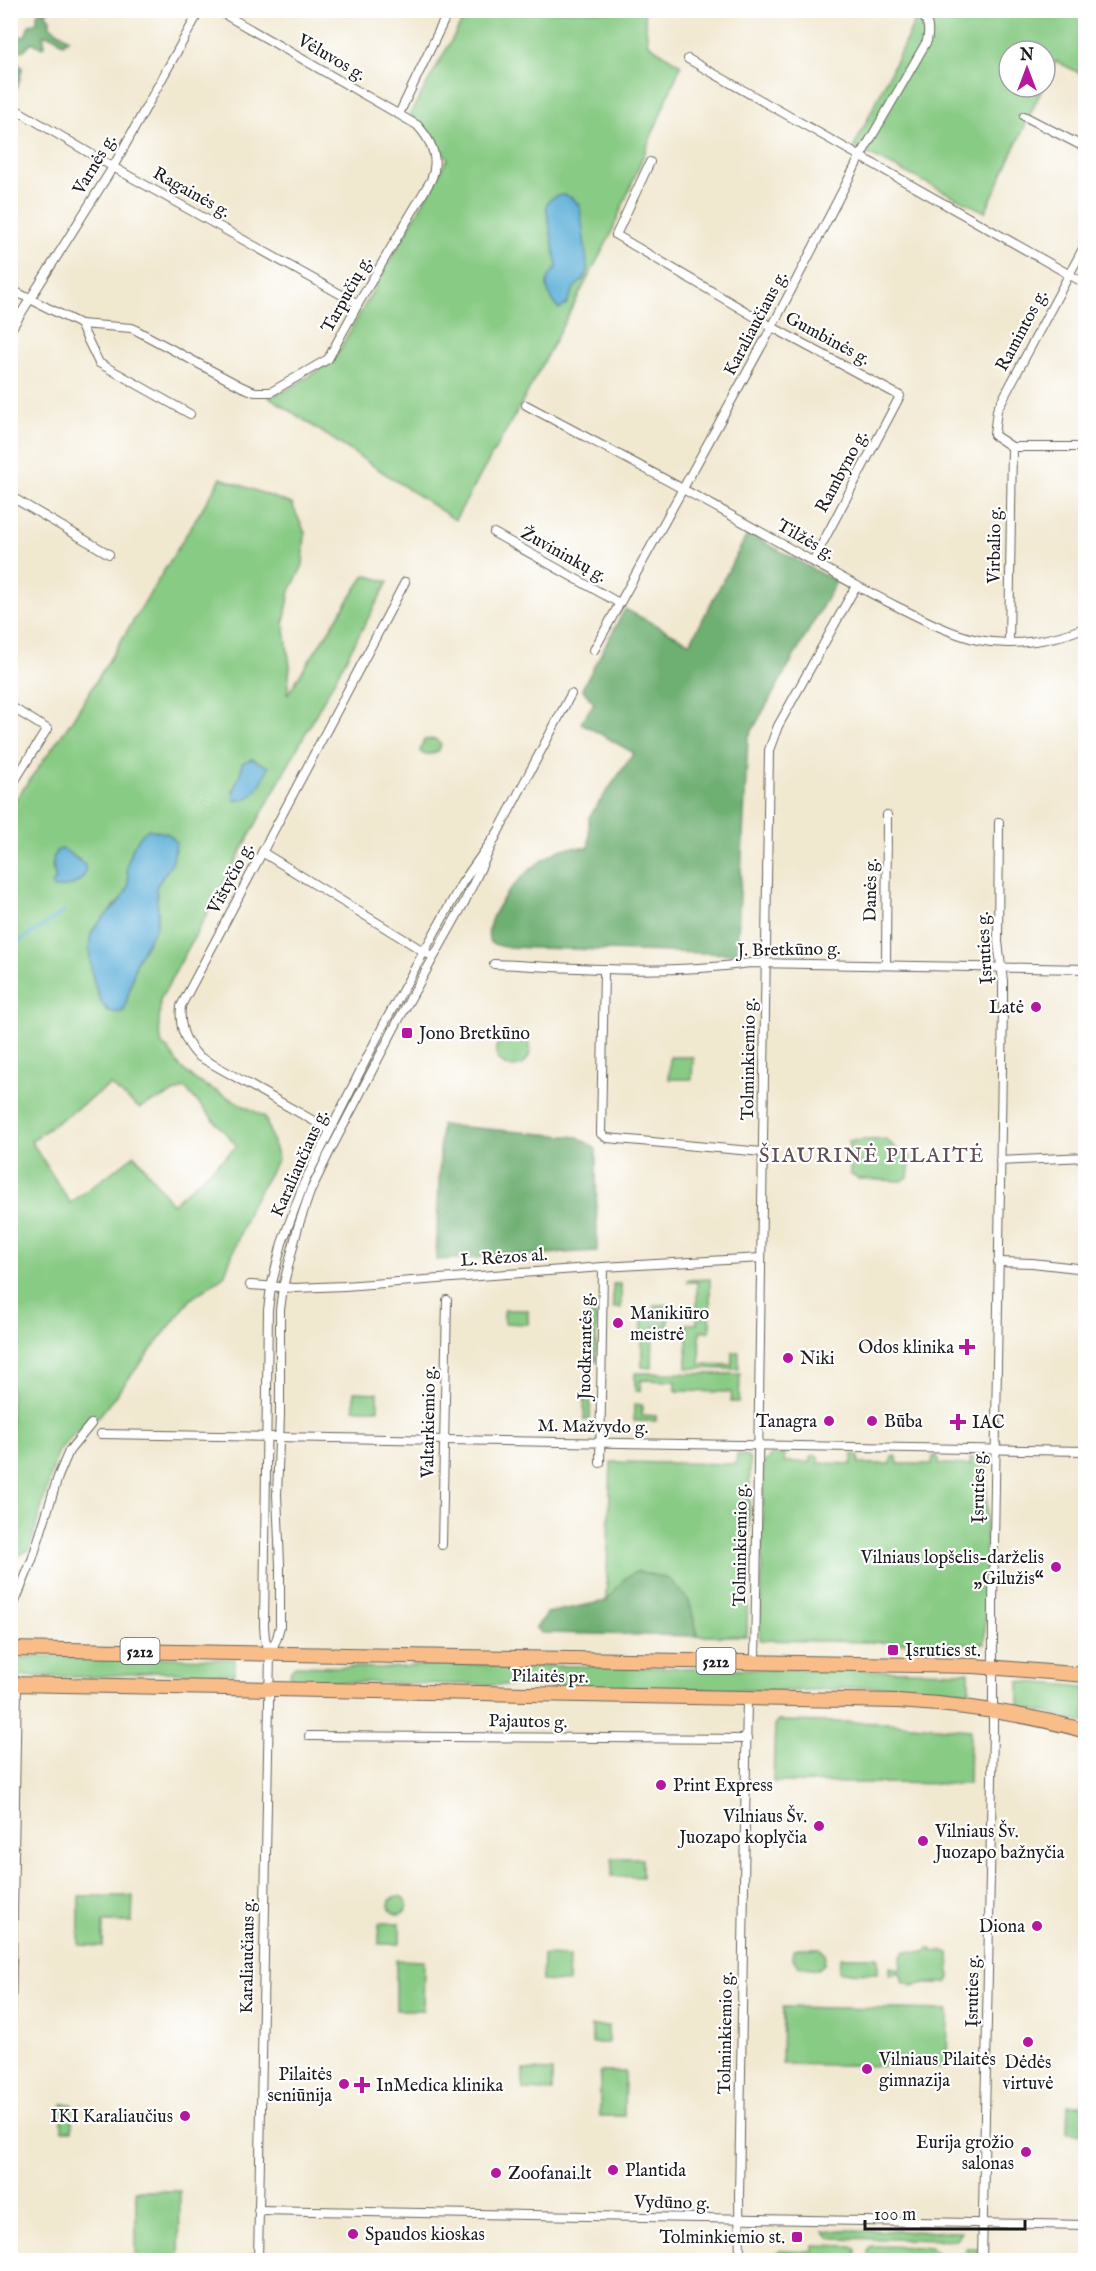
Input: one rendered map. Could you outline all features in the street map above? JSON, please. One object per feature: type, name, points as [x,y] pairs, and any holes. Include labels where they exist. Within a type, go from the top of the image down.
[{"type":"main road","name":"Pilaitės pr.","points":[[10,1649],[754,1661],[993,1667],[1086,1675]]},
{"type":"main road","name":"Pilaitės pr.","points":[[14,1684],[898,1701],[993,1709],[1086,1731]]},
{"type":"street","name":"Varnės g.","points":[[10,331],[113,167],[200,10]]},
{"type":"street","name":"Vėluvos g.","points":[[217,10],[399,114]]},
{"type":"street","points":[[399,114],[449,10]]},
{"type":"street","name":"Karaliaučiaus g.","points":[[594,650],[772,327],[860,156],[927,41],[929,30],[927,20],[918,10]]},
{"type":"street","points":[[688,59],[1086,284]]},
{"type":"street","name":"Ragainės g.","points":[[10,106],[113,167],[358,304]]},
{"type":"street","name":"Tarpučių g.","points":[[80,324],[132,328],[255,392],[271,392],[328,359],[435,172],[433,145],[417,125],[399,114]]},
{"type":"street","points":[[1024,116],[1086,148]]},
{"type":"street","name":"Gumbinės g.","points":[[650,162],[616,235],[772,327],[900,396]]},
{"type":"street","name":"Ramintos g.","points":[[1012,447],[994,435],[997,410],[1086,243]]},
{"type":"street","points":[[10,289],[80,324],[99,363],[190,414]]},
{"type":"street","name":"Rambyno g.","points":[[813,561],[900,396]]},
{"type":"street","name":"Tilžės g.","points":[[526,405],[682,490],[701,498],[856,586],[921,619],[963,636],[1009,643],[1054,638],[1086,627]]},
{"type":"street","points":[[1012,447],[1086,447]]},
{"type":"street","name":"Virbalio g.","points":[[1009,643],[1012,447]]},
{"type":"street","points":[[10,496],[108,554]]},
{"type":"street","name":"Žuvininkų g.","points":[[494,533],[619,603]]},
{"type":"street","name":"Vištyčio g.","points":[[330,1131],[198,1056],[185,1039],[180,1017],[185,995],[405,582]]},
{"type":"street","name":"Tolminkiemio g.","points":[[754,1661],[768,760],[770,745],[778,726],[856,586]]},
{"type":"street","name":"Karaliaučiaus g.","points":[[270,1653],[280,1626],[277,1437],[280,1372],[279,1324],[283,1287],[298,1227],[310,1192],[433,956],[464,903],[498,832],[571,694]]},
{"type":"street","points":[[10,706],[47,729],[10,788]]},
{"type":"street","name":"Danės g.","points":[[886,965],[887,815]]},
{"type":"street","name":"Įsruties g.","points":[[982,2260],[993,1709],[1003,990],[998,942],[999,822]]},
{"type":"street","name":"Karaliaučiaus g.","points":[[258,2260],[270,1653],[264,1626],[268,1310],[271,1287],[295,1203],[330,1131],[423,951],[470,869],[498,832]]},
{"type":"street","points":[[262,852],[433,956]]},
{"type":"street","name":"J. Bretkūno g.","points":[[494,964],[604,970],[705,969],[750,963],[1086,969]]},
{"type":"street","points":[[604,970],[599,1131],[607,1138],[762,1152]]},
{"type":"street","points":[[1000,1161],[1086,1156]]},
{"type":"street","name":"L. Rėzos al.","points":[[250,1285],[344,1286],[760,1258]]},
{"type":"street","points":[[998,1262],[1086,1269]]},
{"type":"street","name":"Juodkrantės g.","points":[[600,1463],[603,1267]]},
{"type":"street","name":"Valtarkiemio g.","points":[[442,1545],[447,1300]]},
{"type":"street","points":[[10,1622],[12,1609],[32,1560],[58,1477],[69,1451],[91,1424]]},
{"type":"street","name":"M. Mažvydo g.","points":[[101,1434],[1086,1451]]},
{"type":"street","points":[[10,2083],[14,1684]]},
{"type":"street","name":"Tolminkiemio g.","points":[[740,2260],[747,1698]]},
{"type":"street","name":"Pajautos g.","points":[[309,1736],[747,1739]]},
{"type":"street","name":"Vydūno g.","points":[[258,2210],[1086,2225]]},
{"type":"green space","points":[[39,11],[48,11],[45,13],[50,19],[50,26],[69,39],[63,44],[55,37],[43,35],[45,44],[42,48],[32,42],[20,51],[17,48],[18,37],[25,36],[29,25],[37,22]]},
{"type":"green space","points":[[468,11],[644,11],[648,44],[681,65],[610,236],[524,399],[455,520],[269,397],[289,389],[333,361],[448,158],[410,114]]},
{"type":"green space","points":[[920,11],[1085,11],[1085,76],[1057,62],[1057,39],[997,39],[997,99],[1037,99],[985,212],[854,147]]},
{"type":"green space","points":[[18,63],[22,68],[17,87],[11,96],[11,66]]},
{"type":"green space","points":[[221,478],[292,504],[305,533],[303,565],[290,591],[284,623],[290,666],[287,695],[365,575],[388,582],[160,1000],[159,1027],[162,1045],[168,1049],[180,1067],[197,1081],[265,1117],[278,1159],[250,1207],[224,1276],[191,1299],[97,1419],[90,1417],[58,1451],[29,1550],[11,1557],[11,806],[71,722]],"holes":[[[252,759],[268,767],[232,792],[242,772]],[[63,849],[81,861],[52,885],[56,879],[52,866]],[[173,861],[156,887],[158,913],[156,927],[137,960],[124,1011],[107,1011],[101,1002],[95,982],[92,962],[92,931],[124,895],[129,884],[127,870]],[[110,1085],[139,1108],[185,1088],[237,1146],[172,1204],[135,1155],[70,1203],[31,1141]]]},
{"type":"green space","points":[[748,533],[836,582],[748,738],[737,954],[504,947],[490,943],[489,930],[493,916],[501,901],[526,873],[541,861],[566,848],[589,848],[589,817],[634,753],[581,723],[594,703],[582,689],[625,609],[690,643]]},
{"type":"green space","points":[[435,739],[441,744],[438,751],[423,754],[420,751],[424,740]]},
{"type":"green space","points":[[513,1033],[525,1038],[530,1050],[525,1062],[513,1067],[501,1062],[496,1050],[501,1038]]},
{"type":"green space","points":[[670,1057],[693,1057],[692,1079],[669,1079]]},
{"type":"green space","points":[[441,1125],[578,1137],[596,1149],[597,1251],[436,1260]]},
{"type":"green space","points":[[886,1139],[899,1152],[911,1157],[908,1177],[902,1181],[858,1179],[850,1174],[849,1141]]},
{"type":"green space","points":[[710,1279],[710,1331],[700,1331],[700,1364],[732,1365],[732,1352],[739,1352],[739,1369],[687,1368],[687,1324],[697,1324],[697,1282],[687,1282],[687,1280]]},
{"type":"green space","points":[[613,1284],[621,1284],[621,1308],[613,1308]]},
{"type":"green space","points":[[654,1305],[668,1305],[668,1326],[653,1327],[652,1368],[642,1367],[642,1318],[654,1318]]},
{"type":"green space","points":[[504,1310],[528,1310],[528,1324],[504,1323]]},
{"type":"green space","points":[[589,1315],[596,1315],[596,1361],[594,1362],[588,1359]]},
{"type":"green space","points":[[635,1373],[740,1374],[739,1402],[731,1402],[731,1392],[676,1391],[676,1381],[641,1380],[640,1391],[635,1391]]},
{"type":"green space","points":[[585,1379],[591,1380],[590,1419],[584,1419]]},
{"type":"green space","points":[[354,1392],[378,1393],[378,1409],[354,1409]]},
{"type":"green space","points":[[634,1404],[642,1405],[642,1415],[656,1416],[656,1421],[634,1421]]},
{"type":"green space","points":[[737,1454],[748,1456],[750,1462],[747,1636],[698,1636],[689,1601],[606,1601],[611,1462],[736,1464]]},
{"type":"green space","points":[[784,1454],[784,1462],[811,1462],[811,1457],[814,1455],[818,1457],[819,1463],[852,1464],[852,1455],[855,1454],[859,1457],[859,1464],[891,1464],[892,1457],[895,1456],[898,1464],[932,1464],[935,1456],[939,1459],[939,1464],[970,1465],[970,1458],[982,1461],[987,1468],[985,1644],[760,1640],[764,1463],[772,1455]]},
{"type":"green space","points":[[637,1571],[669,1579],[689,1601],[698,1636],[542,1633],[536,1628],[547,1613],[606,1601],[624,1579]]},
{"type":"green space","points":[[34,1656],[235,1659],[235,1674],[157,1672],[90,1677],[11,1676],[11,1660]]},
{"type":"green space","points":[[443,1664],[969,1672],[969,1692],[891,1686],[794,1691],[304,1681],[294,1680],[290,1675],[295,1666],[386,1668]]},
{"type":"green space","points":[[1019,1681],[1085,1687],[1085,1723],[1019,1706]]},
{"type":"green space","points":[[778,1721],[889,1723],[970,1730],[969,1784],[773,1782],[775,1725]]},
{"type":"green space","points":[[612,1858],[642,1858],[642,1877],[612,1876]]},
{"type":"green space","points":[[79,1896],[133,1896],[132,1922],[103,1922],[103,1946],[79,1945]]},
{"type":"green space","points":[[398,1896],[404,1899],[407,1905],[404,1911],[398,1914],[392,1911],[389,1905],[392,1899]]},
{"type":"green space","points":[[379,1923],[400,1923],[400,1944],[379,1944]]},
{"type":"green space","points":[[798,1948],[820,1948],[825,1954],[824,1964],[818,1969],[798,1966],[792,1957],[793,1951]]},
{"type":"green space","points":[[932,1949],[932,1952],[949,1953],[950,1978],[947,1983],[911,1986],[911,1984],[903,1983],[900,1972],[890,1975],[890,1967],[899,1969],[901,1967],[900,1958],[905,1951],[925,1952]]},
{"type":"green space","points":[[543,1955],[569,1956],[568,1982],[542,1981]]},
{"type":"green space","points":[[840,1957],[878,1957],[878,1973],[839,1972]]},
{"type":"green space","points":[[396,1960],[424,1961],[423,2010],[396,2010]]},
{"type":"green space","points":[[783,2007],[948,2010],[947,2067],[782,2064]]},
{"type":"green space","points":[[592,2026],[608,2026],[608,2043],[592,2043]]},
{"type":"green space","points":[[523,2070],[552,2071],[552,2091],[523,2090]]},
{"type":"green space","points":[[600,2072],[625,2072],[624,2116],[600,2116]]},
{"type":"green space","points":[[1084,2083],[1085,2134],[1067,2133],[1068,2105],[1083,2105]]},
{"type":"green space","points":[[62,2104],[72,2104],[72,2130],[62,2130]]},
{"type":"green space","points":[[136,2191],[180,2191],[179,2260],[69,2260],[69,2257],[136,2257]]},
{"type":"green space","points":[[841,2230],[961,2232],[956,2240],[830,2238],[824,2232]]},
{"type":"green space","points":[[813,2245],[852,2246],[856,2254],[849,2260],[777,2260],[773,2257],[780,2251],[813,2252]]},
{"type":"green space","points":[[872,2246],[931,2247],[945,2260],[875,2260],[868,2254]]},
{"type":"green space","points":[[966,2248],[978,2248],[977,2260],[965,2260]]},
{"type":"water","points":[[565,195],[574,199],[580,207],[588,271],[583,280],[574,288],[566,305],[559,309],[547,288],[549,278],[557,267],[546,206],[553,197]]},
{"type":"water","points":[[252,759],[269,767],[252,795],[241,800],[234,800],[234,791],[242,763]]},
{"type":"water","points":[[148,829],[169,834],[176,842],[173,861],[156,887],[158,913],[156,927],[137,960],[124,1011],[117,1013],[109,1011],[102,1003],[94,983],[91,971],[90,937],[93,930],[125,893],[129,885],[127,869],[131,852],[136,842]]},
{"type":"water","points":[[63,849],[85,865],[85,871],[76,883],[53,888],[52,885],[56,879],[53,858],[56,851]]},
{"type":"waterway","points":[[10,947],[64,912]]},
{"type":"place","name":"Latė","points":[[1036,1007]]},
{"type":"place","name":"Jono Bretkūno","points":[[407,1033]]},
{"type":"place","name":"Manikiūro meistrė","points":[[618,1323]]},
{"type":"place","name":"Odos klinika","points":[[967,1347]]},
{"type":"place","name":"Niki","points":[[788,1358]]},
{"type":"place","name":"Tanagra","points":[[829,1421]]},
{"type":"place","name":"Būba","points":[[872,1421]]},
{"type":"place","name":"IAC","points":[[958,1422]]},
{"type":"place","name":"Vilniaus lopšelis-darželis „Gilužis“","points":[[1056,1567]]},
{"type":"place","name":"Įsruties st.","points":[[893,1650]]},
{"type":"place","name":"Print Express","points":[[661,1785]]},
{"type":"place","name":"Vilniaus Šv. Juozapo koplyčia","points":[[819,1826]]},
{"type":"place","name":"Vilniaus Šv. Juozapo bažnyčia","points":[[923,1841]]},
{"type":"place","name":"Diona","points":[[1037,1926]]},
{"type":"place","name":"Dėdės virtuvė","points":[[1028,2042]]},
{"type":"place","name":"Vilniaus Pilaitės gimnazija","points":[[867,2069]]},
{"type":"place","name":"Pilaitės seniūnija","points":[[344,2084]]},
{"type":"place","name":"InMedica klinika","points":[[362,2085]]},
{"type":"place","name":"IKI Karaliaučius","points":[[185,2116]]},
{"type":"place","name":"Eurija grožio salonas","points":[[1026,2152]]},
{"type":"place","name":"Plantida","points":[[613,2170]]},
{"type":"place","name":"Zoofanai.lt","points":[[496,2173]]},
{"type":"place","name":"Spaudos kioskas","points":[[353,2234]]},
{"type":"place","name":"Tolminkiemio st.","points":[[797,2237]]},
{"type":"district","name":"ŠIAURINĖ PILAITĖ","points":[[872,1155]]}]
